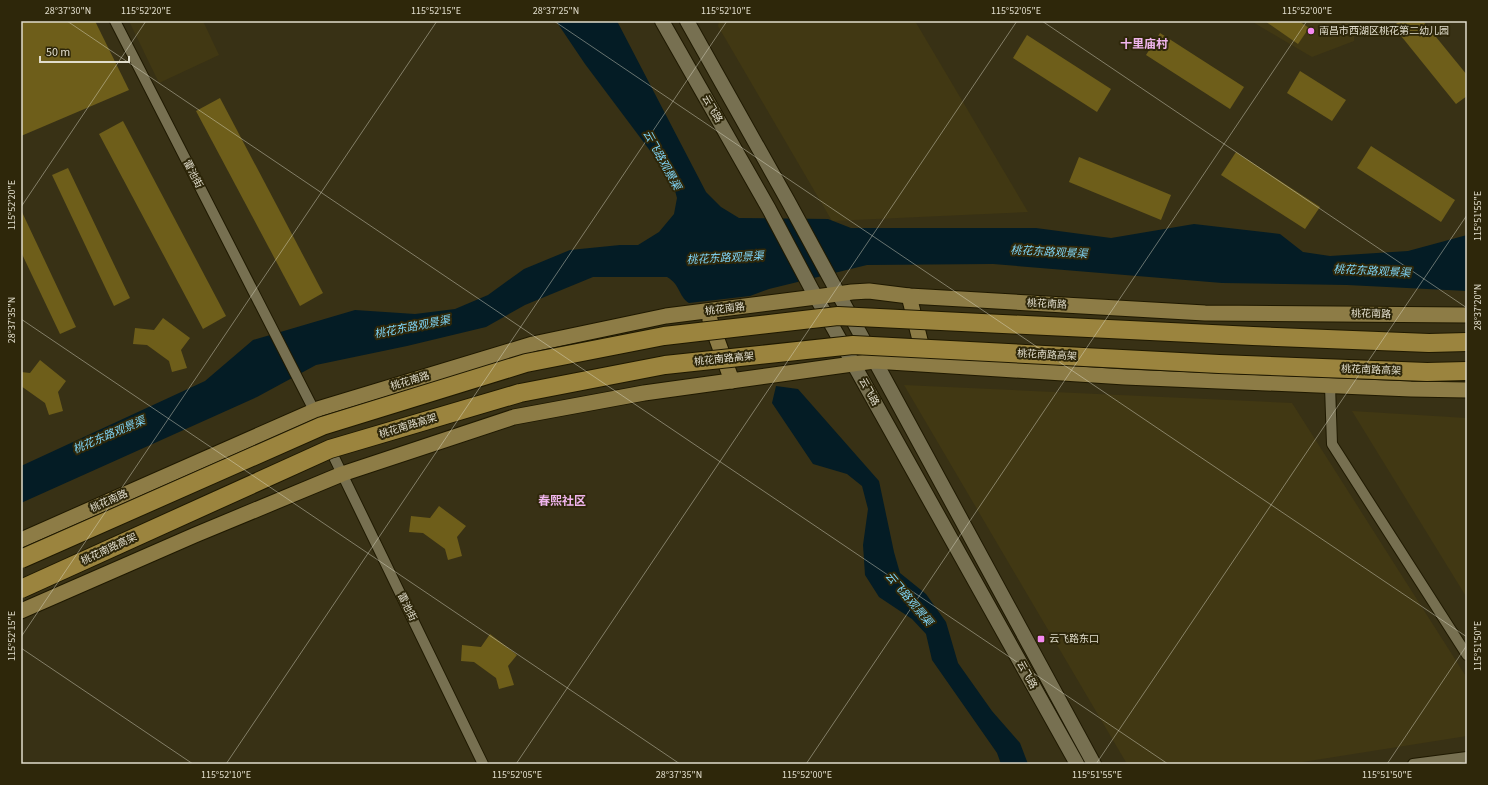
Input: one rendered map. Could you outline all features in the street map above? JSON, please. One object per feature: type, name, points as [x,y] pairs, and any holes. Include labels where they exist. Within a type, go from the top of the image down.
[{"type":"highway","points":[[21,559],[318,418],[526,363],[664,336],[838,316],[1252,336],[1429,343],[1467,342]]},
{"type":"highway","name":"桃花南路高架","points":[[21,589],[330,449],[520,393],[665,365],[853,345],[1242,365],[1427,372],[1467,371]]},
{"type":"main road","name":"云飞路","points":[[662,21],[769,209],[814,293],[1077,764]]},
{"type":"main road","name":"云飞路","points":[[687,21],[788,201],[1094,764]]},
{"type":"main road","name":"桃花南路","points":[[21,540],[318,418],[533,344],[666,316],[707,311],[835,289],[910,296],[1205,313],[1467,315]]},
{"type":"main road","points":[[910,296],[926,365]]},
{"type":"main road","points":[[707,311],[732,381]]},
{"type":"main road","points":[[21,611],[187,538],[342,474],[514,417],[644,393],[874,361],[1125,377],[1330,386],[1467,390]]},
{"type":"street","name":"雷池街","points":[[115,21],[318,418]]},
{"type":"street","points":[[1330,386],[1332,444],[1467,655]]},
{"type":"street","name":"雷池街","points":[[330,449],[483,764]]},
{"type":"street","points":[[1413,764],[1467,757]]},
{"type":"shaded area","points":[[129,21],[203,21],[219,55],[159,83]]},
{"type":"shaded area","points":[[719,21],[915,21],[1028,212],[832,221],[718,26]]},
{"type":"shaded area","name":"南昌市西湖区桃花第二幼儿园","points":[[1251,21],[1354,21],[1354,41],[1312,57]]},
{"type":"shaded area","points":[[904,385],[1292,403],[1467,678],[1467,736],[1290,764],[1127,764]]},
{"type":"shaded area","points":[[1352,411],[1467,418],[1467,598]]},
{"type":"water","points":[[556,21],[617,21],[706,192],[721,207],[739,218],[828,219],[851,228],[1036,228],[1111,238],[1194,224],[1280,234],[1303,252],[1330,256],[1408,251],[1467,235],[1467,291],[1347,285],[1222,283],[993,264],[867,265],[769,289],[750,296],[689,303],[685,300],[675,283],[667,277],[593,277],[525,305],[486,327],[407,346],[316,365],[257,397],[21,503],[21,466],[205,381],[253,340],[355,310],[415,314],[455,309],[488,295],[524,269],[570,250],[620,245],[638,245],[659,232],[674,214],[677,198],[672,180],[585,64]]},
{"type":"water","name":"云飞路观景渠","points":[[776,386],[798,389],[879,481],[900,573],[926,594],[946,622],[958,663],[992,711],[1020,743],[1028,764],[1001,764],[997,753],[932,660],[926,634],[912,619],[879,597],[865,575],[863,545],[868,509],[862,486],[847,474],[813,464],[772,403]]},
{"type":"building","points":[[21,21],[95,21],[129,90],[21,136]]},
{"type":"building","points":[[1265,21],[1299,21],[1309,28],[1298,44]]},
{"type":"building","points":[[1400,21],[1423,21],[1467,75],[1467,96],[1456,104],[1393,26]]},
{"type":"building","points":[[1160,33],[1244,87],[1230,109],[1146,55]]},
{"type":"building","points":[[1027,35],[1111,89],[1097,112],[1013,58]]},
{"type":"building","points":[[1300,71],[1346,100],[1332,121],[1287,93]]},
{"type":"building","points":[[220,98],[323,293],[300,306],[196,111]]},
{"type":"building","points":[[123,121],[226,316],[203,329],[99,134]]},
{"type":"building","points":[[1371,146],[1455,200],[1441,222],[1357,168]]},
{"type":"building","points":[[1236,152],[1320,207],[1305,229],[1221,175]]},
{"type":"building","points":[[1079,157],[1171,195],[1161,220],[1069,182]]},
{"type":"building","points":[[68,168],[130,298],[114,306],[52,175]]},
{"type":"building","points":[[21,210],[76,327],[60,334],[21,252]]},
{"type":"building","points":[[163,318],[190,338],[181,350],[187,368],[172,372],[169,361],[147,345],[133,344],[135,328],[154,330]]},
{"type":"building","points":[[40,360],[66,381],[58,392],[63,411],[49,415],[45,403],[21,386],[21,372],[30,373]]},
{"type":"building","points":[[439,506],[466,526],[457,537],[462,556],[448,560],[445,549],[423,533],[409,532],[411,516],[430,518]]},
{"type":"building","points":[[490,634],[517,655],[508,666],[514,685],[499,689],[496,678],[474,662],[461,661],[462,645],[481,647]]},
{"type":"place","name":"南昌市西湖区桃花第二幼儿园","points":[[1311,31]]},
{"type":"place","name":"云飞路东口","points":[[1041,639]]},
{"type":"district","name":"十里庙村","points":[[1144,44]]},
{"type":"district","name":"春熙社区","points":[[562,501]]},
{"type":"water label","name":"桃花东路观景渠","points":[[1049,252]]},
{"type":"water label","name":"桃花东路观景渠","points":[[725,258]]},
{"type":"water label","name":"桃花东路观景渠","points":[[1372,271]]},
{"type":"water label","name":"桃花东路观景渠","points":[[412,327]]},
{"type":"water label","name":"桃花东路观景渠","points":[[109,435]]}]
